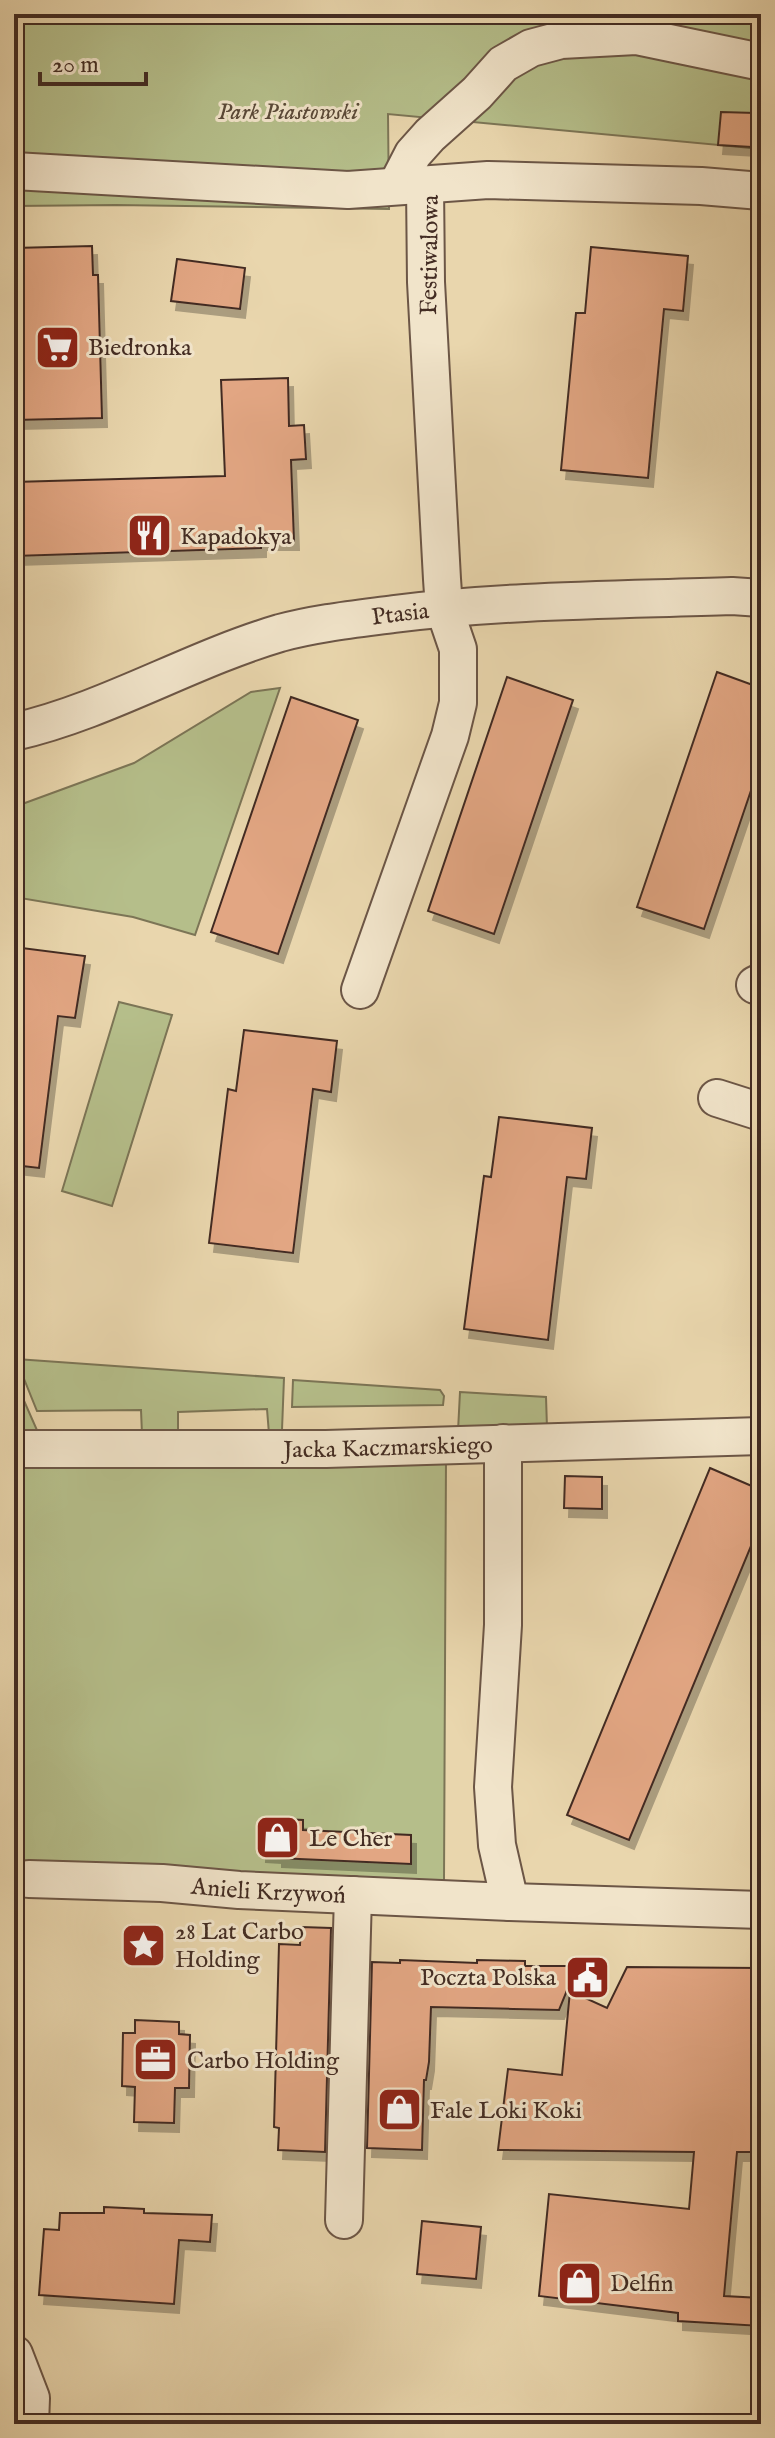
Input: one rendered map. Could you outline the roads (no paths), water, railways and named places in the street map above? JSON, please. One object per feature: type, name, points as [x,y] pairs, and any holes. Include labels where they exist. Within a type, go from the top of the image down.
[{"type":"street","points":[[14,171],[348,190],[411,185],[413,154],[503,64],[531,48],[561,40],[636,36],[761,62]]},
{"type":"street","name":"Festiwalowa","points":[[360,990],[450,736],[458,703],[458,649],[444,608],[426,282],[411,185],[488,180],[701,186],[761,191]]},
{"type":"street","name":"Ptasia","points":[[14,732],[56,722],[224,652],[282,633],[338,621],[444,608],[761,598]]},
{"type":"street","name":"Ptasia","points":[[14,752],[56,722]]},
{"type":"street","points":[[717,1098],[761,1112]]},
{"type":"street","name":"Jacka Kaczmarskiego","points":[[14,1449],[326,1449],[761,1436]]},
{"type":"street","points":[[503,1443],[503,1625],[493,1787],[497,1845],[510,1902]]},
{"type":"street","name":"Anieli Krzywoń","points":[[29,1879],[510,1902],[761,1910]]},
{"type":"street","points":[[344,2220],[353,1895]]},
{"type":"street","points":[[14,2354],[31,2398],[30,2424]]},
{"type":"place","name":"Biedronka","points":[[57,347]]},
{"type":"place","name":"Kapadokya","points":[[149,536]]},
{"type":"place","name":"Le Cher","points":[[278,1838]]},
{"type":"place","name":"28 Lat Carbo Holding","points":[[144,1945]]},
{"type":"place","name":"Poczta Polska","points":[[587,1977]]},
{"type":"place","name":"Carbo Holding","points":[[156,2060]]},
{"type":"place","name":"Fale Loki Koki","points":[[399,2110]]},
{"type":"place","name":"Delfin","points":[[579,2283]]},
{"type":"park label","name":"Park Piastowski","points":[[288,111]]}]
